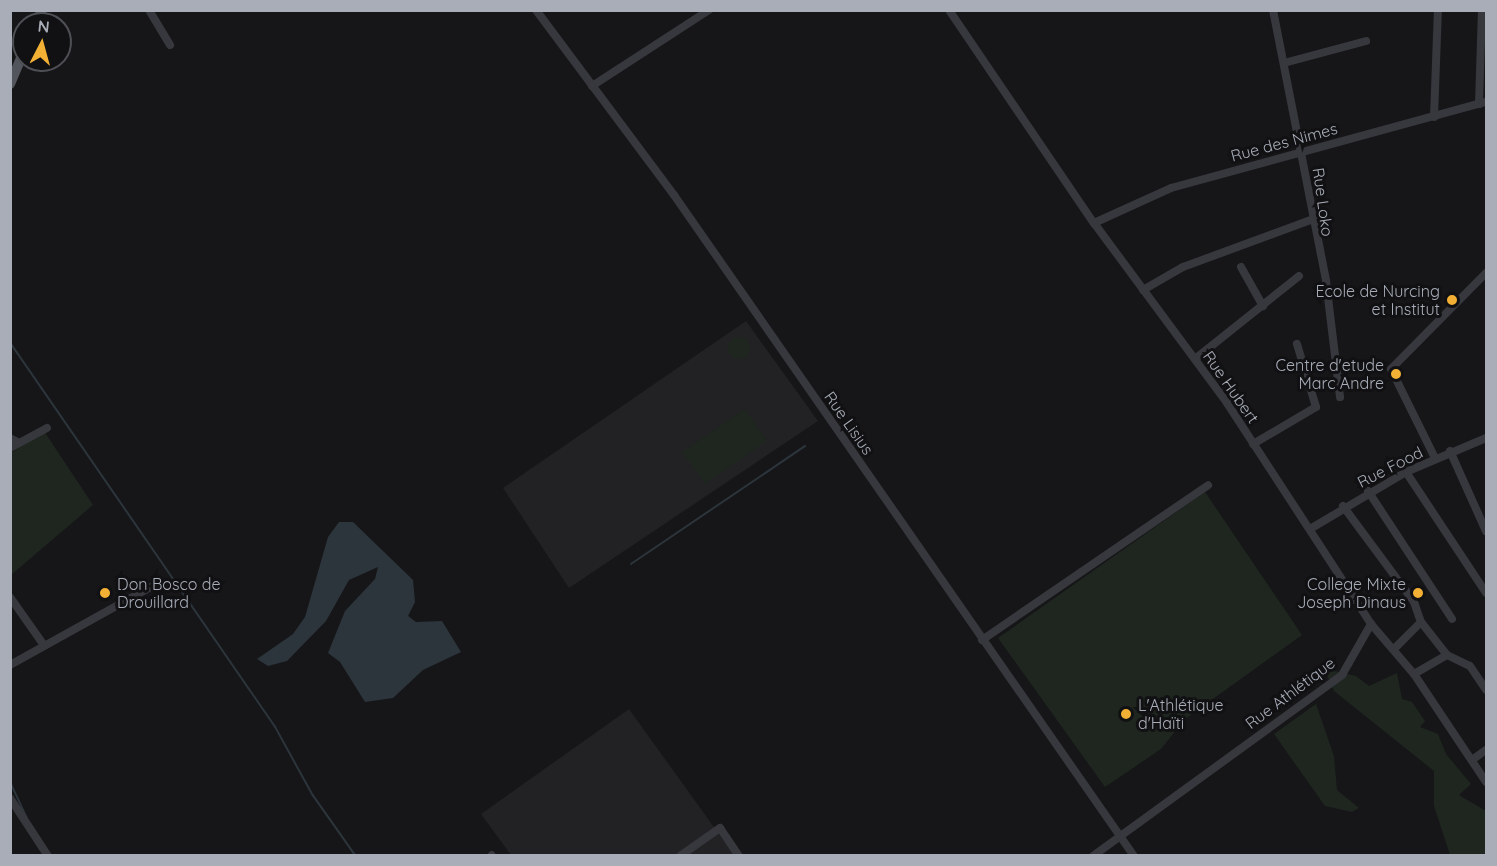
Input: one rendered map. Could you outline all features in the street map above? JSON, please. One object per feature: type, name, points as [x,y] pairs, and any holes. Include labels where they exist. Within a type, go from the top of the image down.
[{"type":"street","points":[[149,10],[170,45]]},
{"type":"street","name":"Rue Lisius","points":[[536,10],[592,86],[1134,855]]},
{"type":"street","points":[[592,86],[709,10]]},
{"type":"street","name":"Rue Hubert","points":[[949,10],[1094,223],[1195,359],[1371,624],[1414,674],[1486,782]]},
{"type":"street","name":"Rue Loko","points":[[1274,10],[1302,151],[1311,220],[1326,281],[1340,397]]},
{"type":"street","points":[[1434,117],[1438,10]]},
{"type":"street","points":[[1482,10],[1483,103]]},
{"type":"street","points":[[1284,63],[1366,41]]},
{"type":"street","name":"Rue des Nimes","points":[[1094,223],[1172,188],[1483,103]]},
{"type":"street","points":[[1143,290],[1183,267],[1311,220]]},
{"type":"street","points":[[1241,267],[1263,306]]},
{"type":"street","points":[[1436,458],[1391,369],[1486,273]]},
{"type":"street","points":[[1195,359],[1299,276]]},
{"type":"street","points":[[1253,444],[1316,407],[1297,344]]},
{"type":"street","points":[[10,448],[47,428]]},
{"type":"street","points":[[10,438],[18,443]]},
{"type":"street","name":"Rue Food","points":[[1310,529],[1343,506],[1406,472],[1450,451],[1486,438]]},
{"type":"street","points":[[1450,451],[1486,531]]},
{"type":"street","points":[[1406,472],[1486,593]]},
{"type":"street","points":[[982,640],[1208,484]]},
{"type":"street","points":[[1368,492],[1452,619]]},
{"type":"street","points":[[1343,506],[1414,602],[1422,622],[1447,655],[1465,661],[1486,690]]},
{"type":"street","points":[[10,665],[43,644],[158,583]]},
{"type":"street","points":[[10,597],[43,644]]},
{"type":"street","points":[[1394,649],[1422,622]]},
{"type":"street","name":"Rue Athlétique","points":[[1093,855],[1342,675],[1371,624]]},
{"type":"street","points":[[1414,674],[1447,655]]},
{"type":"street","points":[[1472,760],[1486,750]]},
{"type":"street","points":[[10,798],[48,855]]},
{"type":"street","points":[[680,855],[720,828],[739,855]]},
{"type":"shaded area","points":[[746,321],[818,421],[569,588],[503,488]]},
{"type":"shaded area","points":[[739,337],[747,340],[750,348],[747,356],[739,359],[731,356],[728,348],[731,340]]},
{"type":"shaded area","points":[[745,409],[767,441],[705,484],[682,452]]},
{"type":"shaded area","points":[[44,431],[93,505],[11,575],[11,453]]},
{"type":"shaded area","points":[[1205,492],[1302,635],[1185,719],[1161,749],[1105,787],[998,638]]},
{"type":"shaded area","points":[[339,522],[353,522],[413,580],[415,602],[408,616],[416,622],[442,621],[461,652],[423,670],[393,698],[365,702],[340,662],[328,653],[345,611],[375,579],[378,567],[349,580],[326,621],[287,661],[268,666],[257,659],[293,634],[305,617],[328,537]]},
{"type":"shaded area","points":[[1335,671],[1356,676],[1369,686],[1397,673],[1402,699],[1412,702],[1425,721],[1420,727],[1438,734],[1446,754],[1471,784],[1459,795],[1486,811],[1486,855],[1450,855],[1434,806],[1434,771],[1334,691],[1326,673]]},
{"type":"shaded area","points":[[1316,704],[1334,756],[1337,790],[1359,808],[1352,812],[1325,806],[1274,734]]},
{"type":"shaded area","points":[[629,709],[734,855],[511,855],[481,814]]},
{"type":"waterway","points":[[10,342],[275,726],[313,795],[356,856]]},
{"type":"waterway","points":[[631,564],[805,446]]},
{"type":"waterway","points":[[10,781],[27,817]]},
{"type":"place","name":"Ecole de Nurcing et Institut","points":[[1452,300]]},
{"type":"place","name":"Centre d'etude Marc Andre","points":[[1396,374]]},
{"type":"place","name":"Don Bosco de Drouillard","points":[[105,593]]},
{"type":"place","name":"College Mixte Joseph Dinaus","points":[[1418,593]]},
{"type":"place","name":"L'Athlétique d'Haïti","points":[[1126,714]]}]
